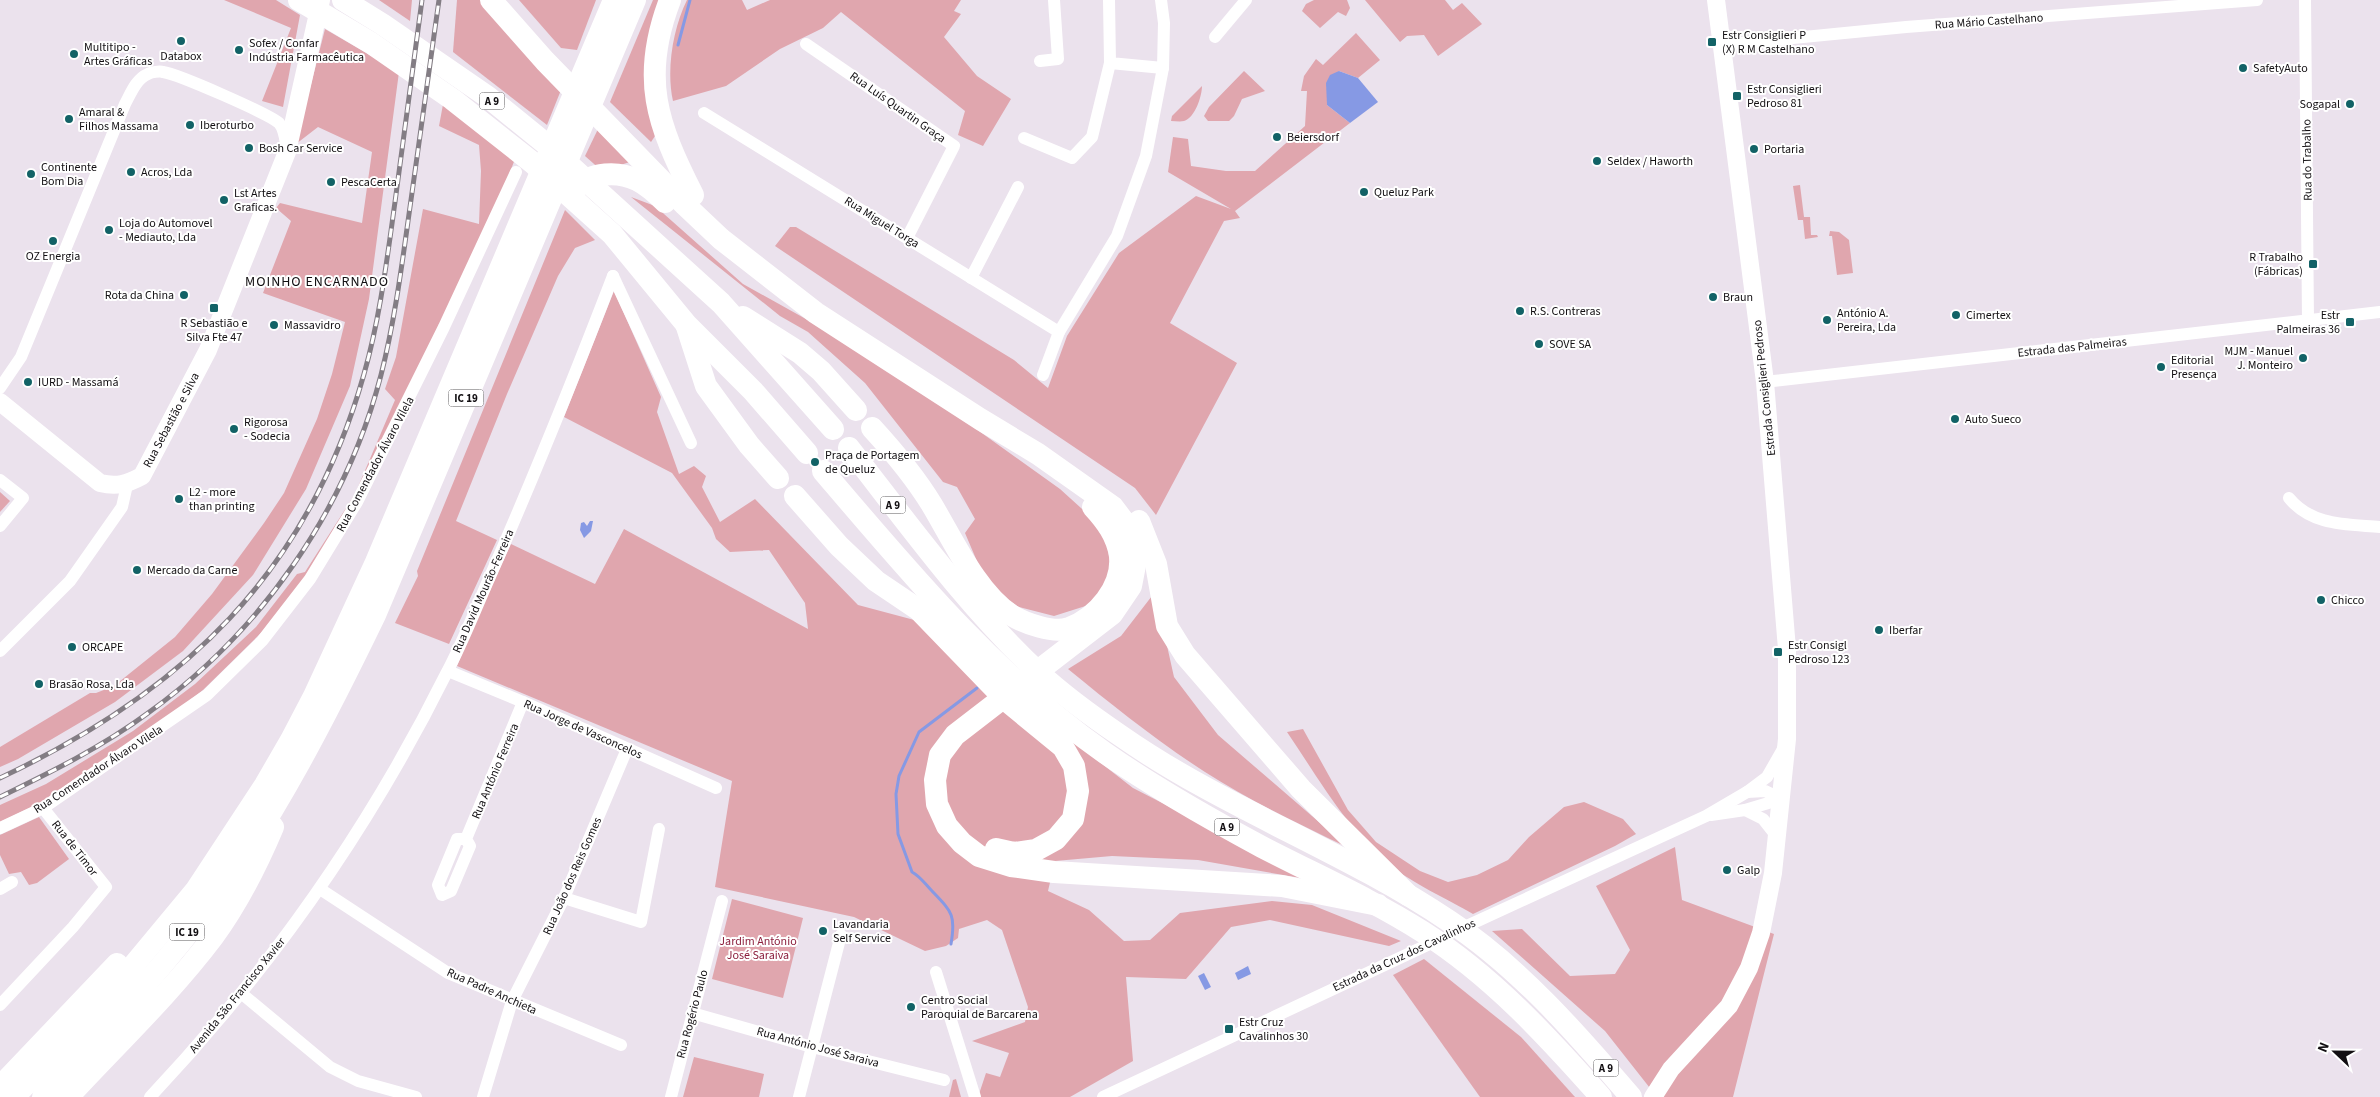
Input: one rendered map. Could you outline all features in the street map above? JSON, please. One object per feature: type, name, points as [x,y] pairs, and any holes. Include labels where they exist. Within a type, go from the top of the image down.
[{"type":"highway","name":"A 9","points":[[299,0],[371,43],[452,99],[533,163],[722,303],[833,429]]},
{"type":"highway","name":"A 9","points":[[343,0],[382,24],[488,97],[546,144],[620,226],[686,324],[753,391],[807,453]]},
{"type":"highway","points":[[492,0],[616,127],[685,205],[721,239],[816,313]]},
{"type":"highway","points":[[505,0],[549,58]]},
{"type":"highway","points":[[591,53],[603,0]]},
{"type":"highway","name":"IC 19","points":[[14,1097],[108,996],[196,890],[265,785],[314,696],[376,562],[614,0]]},
{"type":"highway","name":"IC 19","points":[[43,1097],[129,1004],[212,902],[282,794],[331,705],[374,615],[635,0]]},
{"type":"highway","points":[[670,0],[661,24],[653,76],[660,119],[670,150],[693,195]]},
{"type":"highway","points":[[616,127],[693,195],[728,230],[783,274],[1102,481],[1129,505],[1156,564],[1167,626],[1185,655],[1301,789],[1408,895]]},
{"type":"highway","points":[[528,252],[564,202],[580,184],[596,175],[617,175],[637,180],[652,190],[726,258],[773,290],[816,313],[980,419],[1038,454],[1113,507],[1128,527],[1136,560],[1131,586],[1112,614],[956,735],[940,755],[935,780],[937,804],[947,826],[962,843],[979,856],[1010,866],[1088,875],[1282,886],[1378,905]]},
{"type":"highway","points":[[722,303],[800,353],[821,371],[856,410]]},
{"type":"highway","points":[[686,324],[706,386],[749,445],[778,478]]},
{"type":"highway","points":[[872,428],[906,465],[988,595],[1011,615],[1039,628],[1068,629],[1097,612],[1116,584],[1120,556],[1110,527],[1090,503],[1033,463],[980,419]]},
{"type":"highway","name":"A 9","points":[[849,448],[937,562],[1015,650],[1070,699],[1119,736],[1174,771],[1408,895],[1470,935],[1539,997],[1581,1040],[1631,1097]]},
{"type":"highway","name":"A 9","points":[[823,471],[989,670],[1043,719],[1162,791],[1262,846],[1378,905],[1425,933],[1485,978],[1523,1012],[1601,1097]]},
{"type":"highway","points":[[795,496],[845,552],[876,581],[919,610],[989,670]]},
{"type":"highway","points":[[1043,719],[1074,766],[1078,790],[1073,819],[1056,839],[1036,850],[1014,853],[993,849],[972,838],[959,824],[948,801],[947,780],[952,759],[965,741],[991,718],[1118,622],[1132,607],[1141,588],[1147,542]]},
{"type":"highway","points":[[68,1097],[173,986],[214,935],[260,858],[307,749]]},
{"type":"highway","points":[[0,1086],[144,935],[196,890]]},
{"type":"main road","name":"Rua Sebastião e Silva","points":[[127,484],[142,476],[206,353],[287,152],[321,0]]},
{"type":"main road","name":"Estrada Consiglieri Pedroso","points":[[1653,1097],[1671,1070],[1715,1022],[1739,989],[1761,933],[1769,900],[1784,777],[1787,649],[1765,382],[1716,0]]},
{"type":"main road","points":[[0,402],[100,484],[110,486],[127,484]]},
{"type":"street","points":[[1040,62],[1058,58],[1054,0]]},
{"type":"street","points":[[1024,138],[1072,158],[1092,137],[1110,63],[1109,0]]},
{"type":"street","points":[[1043,375],[1059,332],[1117,236],[1146,156],[1163,68],[1164,23],[1161,0]]},
{"type":"street","points":[[1215,37],[1246,0]]},
{"type":"street","name":"Rua Mário Castelhano","points":[[1722,45],[1906,27],[2257,0]]},
{"type":"street","name":"Rua do Trabalho","points":[[2305,0],[2308,321]]},
{"type":"street","name":"Rua Luís Quartin Graça","points":[[806,44],[954,146],[907,238]]},
{"type":"street","points":[[1110,63],[1163,68]]},
{"type":"street","points":[[0,388],[21,357],[125,104],[137,82],[148,74],[162,72],[268,116],[279,124],[284,131],[287,152]]},
{"type":"street","name":"Rua Miguel Torga","points":[[704,113],[1059,332]]},
{"type":"street","name":"Rua Comendador Álvaro Vilela","points":[[0,828],[44,808],[207,695],[262,640],[310,579],[357,502],[392,435],[516,172]]},
{"type":"street","points":[[971,278],[1018,187]]},
{"type":"street","name":"Rua David Mourão-Ferreira","points":[[320,890],[392,773],[448,672],[540,462],[613,276],[691,443]]},
{"type":"street","name":"Estrada das Palmeiras","points":[[1765,382],[2380,312]]},
{"type":"street","points":[[0,480],[23,498],[0,526]]},
{"type":"street","points":[[0,651],[70,581],[122,506],[127,484]]},
{"type":"street","points":[[2289,498],[2297,508],[2316,519],[2380,527]]},
{"type":"street","name":"Rua Jorge de Vasconcelos","points":[[448,672],[523,702],[716,788]]},
{"type":"street","name":"Rua António Ferreira","points":[[466,839],[523,702]]},
{"type":"street","name":"Estrada da Cruz dos Cavalinhos","points":[[1103,1097],[1293,1006],[1706,816],[1767,777],[1773,769],[1786,739]]},
{"type":"street","name":"Rua João dos Reis Gomes","points":[[483,1097],[512,1001],[564,898],[627,749]]},
{"type":"street","points":[[1746,792],[1765,791],[1782,799]]},
{"type":"street","name":"Estrada da Cruz dos Cavalinhos","points":[[1706,816],[1745,810],[1782,799]]},
{"type":"street","name":"Rua de Timor","points":[[0,1005],[73,926],[106,887],[44,808]]},
{"type":"street","points":[[1745,810],[1763,819],[1778,838]]},
{"type":"street","points":[[564,898],[641,922],[659,829]]},
{"type":"street","points":[[0,889],[12,882]]},
{"type":"street","name":"Avenida São Francisco Xavier","points":[[150,1097],[241,993],[320,890]]},
{"type":"street","name":"Rua Padre Anchieta","points":[[320,890],[448,973],[621,1045]]},
{"type":"street","name":"Rua Rogério Paulo","points":[[671,1097],[722,902]]},
{"type":"street","points":[[800,1097],[841,935]]},
{"type":"street","points":[[936,972],[975,1097]]},
{"type":"street","points":[[241,993],[330,1067],[358,1081],[416,1097]]},
{"type":"street","name":"Rua António José Saraiva","points":[[692,1013],[812,1047],[944,1080]]},
{"type":"green space","points":[[224,0],[276,0],[300,15],[283,107],[262,101],[291,28]]},
{"type":"green space","points":[[379,0],[412,0],[410,21]]},
{"type":"green space","points":[[457,0],[483,0],[561,90],[547,125],[453,52]]},
{"type":"green space","points":[[519,0],[596,0],[577,50],[561,48]]},
{"type":"green space","points":[[653,0],[666,0],[659,130],[651,142],[610,102]]},
{"type":"green space","points":[[687,0],[742,0],[747,10],[770,0],[961,0],[954,11],[961,14],[944,37],[977,76],[1011,99],[983,146],[958,135],[965,111],[841,12],[823,28],[780,49],[726,86],[673,101],[670,76],[672,49],[678,23]]},
{"type":"green space","points":[[1314,0],[1347,0],[1350,8],[1346,16],[1338,12],[1320,28],[1302,11],[1306,4]]},
{"type":"green space","points":[[1365,0],[1445,0],[1453,10],[1462,3],[1482,24],[1438,56],[1424,35],[1407,36],[1400,42]]},
{"type":"green space","points":[[325,29],[399,72],[369,299],[350,386],[306,489],[253,575],[183,651],[115,702],[18,759],[0,767],[0,747],[90,693],[96,693],[114,686],[175,637],[212,594],[284,493],[317,419],[332,374],[345,322],[263,293],[291,221],[276,208],[280,203],[362,223],[372,152],[318,127],[296,144]]},
{"type":"green space","points":[[1356,33],[1380,60],[1358,78],[1339,71],[1327,105],[1350,123],[1235,211],[1240,218],[1224,221],[1170,323],[1237,363],[1156,515],[1135,488],[775,246],[790,227],[796,227],[1014,360],[1048,388],[1067,336],[1119,253],[1196,196],[1231,209],[1168,172],[1173,137],[1188,139],[1191,166],[1226,171],[1255,171],[1305,126],[1307,91],[1301,91],[1304,76],[1316,59],[1323,65]]},
{"type":"green space","points":[[1244,71],[1265,91],[1242,99],[1234,116],[1229,121],[1208,121],[1204,116],[1209,107]]},
{"type":"green space","points":[[1202,86],[1199,101],[1191,116],[1184,121],[1171,121],[1172,116]]},
{"type":"green space","points":[[444,99],[515,159],[489,227],[356,497],[315,564],[262,632],[203,690],[168,717],[42,802],[0,822],[0,805],[46,784],[133,731],[195,684],[256,627],[297,574],[305,572],[355,494],[395,400],[385,389],[396,357],[423,209],[479,224],[481,171],[479,145],[439,126]]},
{"type":"green space","points":[[599,127],[636,160],[602,171],[585,156]]},
{"type":"green space","points":[[1800,185],[1804,217],[1810,217],[1811,235],[1817,235],[1818,237],[1805,239],[1803,220],[1798,220],[1793,186]]},
{"type":"green space","points":[[631,197],[655,206],[743,284],[822,328],[912,383],[1060,489],[1102,527],[1107,538],[1111,573],[1095,603],[1054,616],[1019,607],[1003,597],[982,573],[965,533],[975,519],[957,487],[943,482],[865,383],[808,332],[780,316]]},
{"type":"green space","points":[[565,210],[595,240],[575,248],[558,276],[507,394],[456,521],[497,540],[449,644],[395,623],[418,576],[417,571]]},
{"type":"green space","points":[[1830,231],[1839,232],[1849,240],[1853,273],[1837,275],[1832,236],[1829,236]]},
{"type":"green space","points":[[614,291],[661,397],[657,412],[679,474],[694,466],[706,476],[702,487],[720,522],[755,499],[858,605],[918,621],[1133,788],[1312,880],[1198,860],[1112,856],[1055,861],[1048,891],[1089,910],[1124,941],[1150,940],[1180,913],[1272,901],[1312,905],[1401,941],[1389,946],[1270,920],[1231,927],[1186,979],[1126,977],[1133,1061],[1070,1097],[981,1097],[979,1094],[986,1073],[1000,1077],[1009,1053],[972,1041],[1025,1022],[1028,1007],[1002,930],[987,920],[959,929],[958,938],[946,946],[925,951],[854,917],[715,887],[732,781],[457,666],[511,544],[595,584],[624,529],[808,629],[805,603],[769,550],[730,552],[716,539],[712,528],[672,473],[564,417]]},
{"type":"green space","points":[[0,492],[10,501],[0,512]]},
{"type":"green space","points":[[1155,592],[1174,677],[1218,735],[1349,848],[1222,783],[1152,735],[1068,669],[1121,636]]},
{"type":"green space","points":[[1303,729],[1348,810],[1376,842],[1420,871],[1448,882],[1477,875],[1508,860],[1529,837],[1564,807],[1584,802],[1623,819],[1636,834],[1615,846],[1473,914],[1398,871],[1374,851],[1334,802],[1287,732]]},
{"type":"green space","points":[[39,817],[69,859],[37,883],[29,885],[21,872],[9,874],[0,855],[0,835]]},
{"type":"green space","points":[[1675,847],[1682,900],[1774,934],[1733,1097],[1657,1097],[1605,1031],[1492,931],[1522,929],[1570,976],[1615,974],[1630,950],[1596,886]]},
{"type":"green space","name":"Jardim António José Saraiva","points":[[732,899],[803,918],[783,998],[712,979]]},
{"type":"green space","points":[[1424,959],[1521,1037],[1575,1097],[1480,1097],[1393,975]]},
{"type":"green space","points":[[694,1057],[764,1074],[759,1097],[683,1097]]},
{"type":"green space","points":[[956,1079],[961,1097],[949,1097],[953,1080]]},
{"type":"water","points":[[1339,71],[1358,78],[1378,102],[1350,123],[1327,105],[1326,83],[1330,75]]},
{"type":"water","points":[[590,521],[593,521],[591,531],[584,538],[580,530],[581,523],[584,522],[587,526]]},
{"type":"water","points":[[1248,966],[1251,974],[1238,980],[1235,973]]},
{"type":"water","points":[[1204,973],[1211,987],[1205,990],[1198,976]]},
{"type":"waterway","points":[[678,45],[690,0]]},
{"type":"waterway","points":[[951,944],[953,926],[951,914],[939,898],[912,872],[898,834],[896,794],[899,776],[919,732],[977,688]]},
{"type":"railway","points":[[0,778],[66,744],[126,707],[181,665],[230,618],[272,567],[309,509],[340,445],[370,353],[389,245],[422,0]]},
{"type":"railway","points":[[0,797],[113,737],[189,681],[227,645],[262,606],[294,564],[322,520],[346,473],[366,425],[386,354],[401,271],[439,0]]},
{"type":"place","name":"Databox","points":[[181,41]]},
{"type":"place","name":"Estr Consiglieri P (X) R M Castelhano","points":[[1712,42]]},
{"type":"place","name":"Sofex / Confar Indústria Farmacêutica","points":[[239,50]]},
{"type":"place","name":"Multitipo - Artes Gráficas","points":[[74,54]]},
{"type":"place","name":"SafetyAuto","points":[[2243,68]]},
{"type":"place","name":"Estr Consiglieri Pedroso 81","points":[[1737,96]]},
{"type":"place","name":"Sogapal","points":[[2350,104]]},
{"type":"place","name":"Amaral & Filhos Massama","points":[[69,119]]},
{"type":"place","name":"Iberoturbo","points":[[190,125]]},
{"type":"place","name":"Beiersdorf","points":[[1277,137]]},
{"type":"place","name":"Bosh Car Service","points":[[249,148]]},
{"type":"place","name":"Portaria","points":[[1754,149]]},
{"type":"place","name":"Seldex / Haworth","points":[[1597,161]]},
{"type":"place","name":"Acros, Lda","points":[[131,172]]},
{"type":"place","name":"Continente Bom Dia","points":[[31,174]]},
{"type":"place","name":"PescaCerta","points":[[331,182]]},
{"type":"place","name":"Queluz Park","points":[[1364,192]]},
{"type":"place","name":"Lst Artes Graficas.","points":[[224,200]]},
{"type":"place","name":"Loja do Automovel - Mediauto, Lda","points":[[109,230]]},
{"type":"place","name":"OZ Energia","points":[[53,241]]},
{"type":"place","name":"R Trabalho (Fábricas)","points":[[2313,264]]},
{"type":"place","name":"Rota da China","points":[[184,295]]},
{"type":"place","name":"Braun","points":[[1713,297]]},
{"type":"place","name":"R Sebastião e Silva Fte 47","points":[[214,308]]},
{"type":"place","name":"R.S. Contreras","points":[[1520,311]]},
{"type":"place","name":"Cimertex","points":[[1956,315]]},
{"type":"place","name":"António A. Pereira, Lda","points":[[1827,320]]},
{"type":"place","name":"Estr Palmeiras 36","points":[[2350,322]]},
{"type":"place","name":"Massavidro","points":[[274,325]]},
{"type":"place","name":"SOVE SA","points":[[1539,344]]},
{"type":"place","name":"MJM - Manuel J. Monteiro","points":[[2303,358]]},
{"type":"place","name":"Editorial Presença","points":[[2161,367]]},
{"type":"place","name":"IURD - Massamá","points":[[28,382]]},
{"type":"place","name":"Auto Sueco","points":[[1955,419]]},
{"type":"place","name":"Rigorosa - Sodecia","points":[[234,429]]},
{"type":"place","name":"Praça de Portagem de Queluz","points":[[815,462]]},
{"type":"place","name":"L2 - more than printing","points":[[179,499]]},
{"type":"place","name":"Mercado da Carne","points":[[137,570]]},
{"type":"place","name":"Chicco","points":[[2321,600]]},
{"type":"place","name":"Iberfar","points":[[1879,630]]},
{"type":"place","name":"ORCAPE","points":[[72,647]]},
{"type":"place","name":"Estr Consigl Pedroso 123","points":[[1778,652]]},
{"type":"place","name":"Brasão Rosa, Lda","points":[[39,684]]},
{"type":"place","name":"Galp","points":[[1727,870]]},
{"type":"place","name":"Lavandaria Self Service","points":[[823,931]]},
{"type":"place","name":"Centro Social Paroquial de Barcarena","points":[[911,1007]]},
{"type":"place","name":"Estr Cruz Cavalinhos 30","points":[[1229,1029]]},
{"type":"district","name":"MOINHO ENCARNADO","points":[[317,281]]}]
